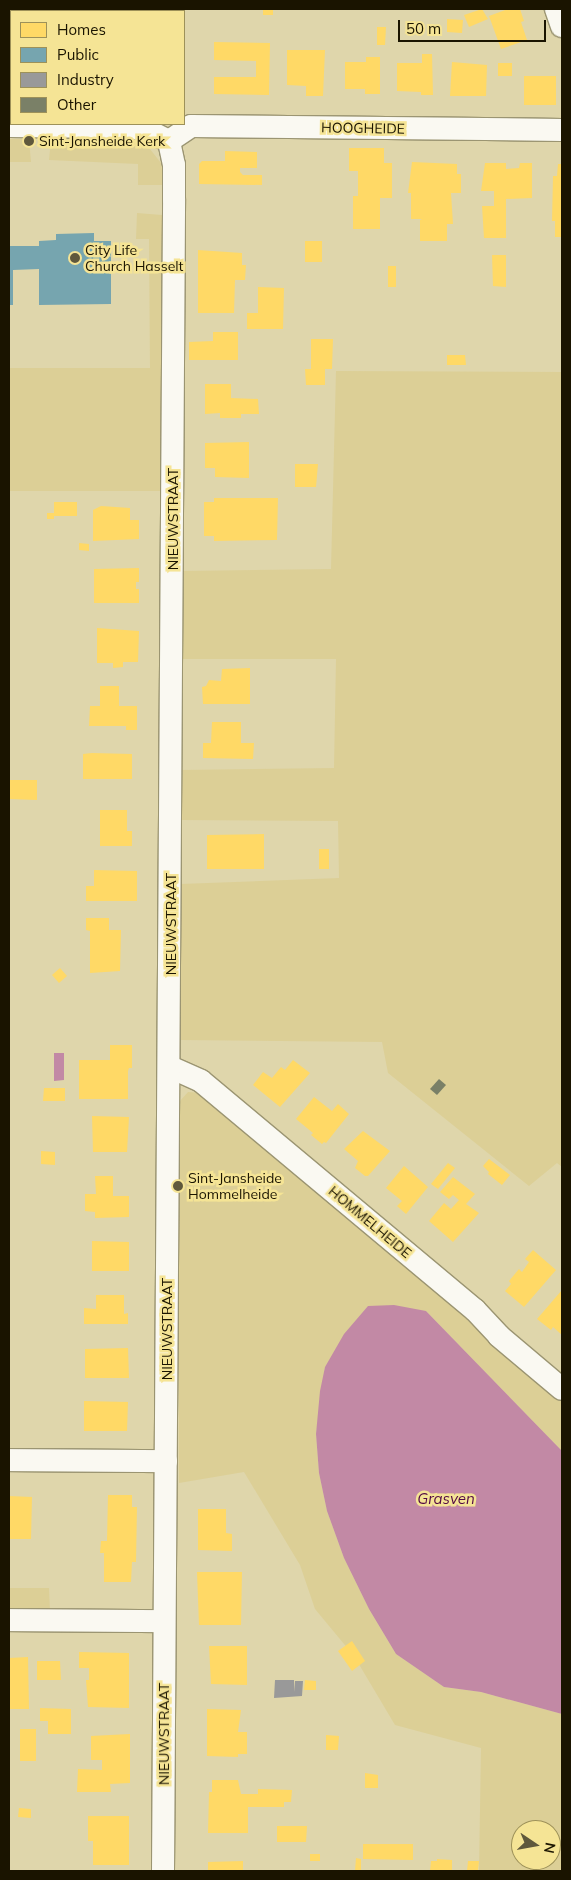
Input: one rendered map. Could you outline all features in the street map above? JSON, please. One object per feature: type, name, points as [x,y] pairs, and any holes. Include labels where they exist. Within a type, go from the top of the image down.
[{"type":"street","points":[[556,9],[562,26]]},
{"type":"street","points":[[9,126],[128,127],[149,131],[169,141]]},
{"type":"street","name":"HOOGHEIDE","points":[[169,141],[191,126],[562,130]]},
{"type":"street","name":"NIEUWSTRAAT","points":[[163,1871],[170,1066],[174,190],[174,165],[169,141]]},
{"type":"street","name":"HOMMELHEIDE","points":[[170,1066],[201,1081],[474,1310],[499,1336],[562,1389]]},
{"type":"street","points":[[9,1460],[166,1461]]},
{"type":"street","points":[[9,1620],[164,1621]]},
{"type":"shaded area","points":[[9,139],[29,139],[31,162],[9,162]]},
{"type":"shaded area","points":[[142,139],[161,163],[164,185],[138,185],[138,164],[49,160],[51,140]]},
{"type":"shaded area","points":[[137,213],[162,215],[161,491],[9,491],[9,368],[150,368],[149,239],[136,239]]},
{"type":"shaded area","points":[[336,371],[562,372],[562,1167],[557,1163],[529,1186],[388,1073],[382,1042],[181,1040],[180,884],[339,878],[338,821],[182,820],[181,770],[334,768],[336,659],[182,659],[182,571],[331,569]]},
{"type":"shaded area","points":[[188,1092],[202,1093],[413,1269],[506,1354],[562,1400],[562,1451],[426,1311],[325,1367],[316,1434],[319,1473],[327,1511],[344,1558],[369,1609],[396,1654],[444,1687],[481,1692],[562,1714],[562,1871],[479,1871],[481,1748],[395,1725],[354,1656],[315,1609],[300,1565],[244,1472],[179,1483],[178,1123],[180,1101]]},
{"type":"shaded area","points":[[9,1588],[49,1588],[50,1612],[9,1612]]},
{"type":"water","points":[[54,1053],[64,1053],[64,1080],[54,1081]]},
{"type":"water","name":"Grasven","points":[[394,1305],[426,1311],[562,1451],[562,1714],[481,1692],[444,1687],[396,1654],[369,1609],[344,1558],[327,1511],[319,1473],[316,1434],[320,1391],[325,1367],[344,1334],[368,1306]]},
{"type":"building: Homes","points":[[263,9],[273,9],[273,15],[263,15]]},
{"type":"building: Homes","points":[[482,9],[488,19],[469,27],[464,15]]},
{"type":"building: Homes","points":[[508,9],[520,9],[524,21],[521,22],[527,40],[501,49],[489,16]]},
{"type":"building: Homes","points":[[447,19],[463,20],[462,33],[447,32]]},
{"type":"building: Homes","points":[[377,27],[386,27],[385,45],[377,45]]},
{"type":"building: Homes","points":[[214,42],[270,43],[269,95],[214,94],[214,77],[256,77],[256,61],[214,60]]},
{"type":"building: Homes","points":[[9,43],[10,43],[10,94]]},
{"type":"building: Homes","points":[[287,50],[325,50],[323,96],[306,96],[306,86],[287,85]]},
{"type":"building: Homes","points":[[422,54],[432,54],[433,95],[421,95],[421,92],[397,91],[397,63],[422,63]]},
{"type":"building: Homes","points":[[366,57],[380,57],[380,94],[365,94],[365,89],[345,89],[345,62],[366,62]]},
{"type":"building: Homes","points":[[452,62],[487,65],[486,96],[450,96]]},
{"type":"building: Homes","points":[[498,63],[512,63],[512,76],[498,76]]},
{"type":"building: Homes","points":[[524,76],[556,76],[556,105],[524,105]]},
{"type":"building: Homes","points":[[349,148],[384,148],[384,163],[392,163],[392,198],[380,198],[380,229],[353,229],[353,196],[358,196],[358,171],[349,171]]},
{"type":"building: Homes","points":[[225,151],[257,152],[257,168],[240,168],[240,172],[243,175],[262,175],[262,185],[199,184],[199,164],[202,161],[225,161]]},
{"type":"building: Homes","points":[[412,162],[457,164],[457,174],[461,174],[461,193],[451,193],[453,224],[447,224],[447,241],[420,241],[420,220],[422,219],[411,219],[411,193],[408,193]]},
{"type":"building: Homes","points":[[485,163],[506,163],[506,169],[519,168],[520,163],[532,163],[532,198],[506,199],[506,238],[484,238],[482,206],[494,206],[494,191],[481,191]]},
{"type":"building: Homes","points":[[558,164],[562,164],[562,237],[555,237],[555,221],[552,221],[553,176],[557,176]]},
{"type":"building: Homes","points":[[305,241],[322,241],[322,262],[305,262]]},
{"type":"building: Homes","points":[[198,250],[242,253],[242,265],[246,265],[245,280],[235,280],[234,313],[198,313]]},
{"type":"building: Homes","points":[[492,255],[506,255],[506,287],[493,286]]},
{"type":"building: Homes","points":[[388,266],[396,266],[396,287],[388,287]]},
{"type":"building: Homes","points":[[258,287],[284,288],[283,329],[247,329],[247,313],[258,313]]},
{"type":"building: Homes","points":[[213,332],[238,332],[238,360],[189,360],[189,342],[213,341]]},
{"type":"building: Homes","points":[[311,339],[333,339],[332,369],[325,369],[325,385],[306,385],[305,369],[311,369]]},
{"type":"building: Homes","points":[[447,355],[465,355],[466,365],[447,365]]},
{"type":"building: Homes","points":[[205,384],[231,384],[231,398],[258,399],[259,414],[241,414],[241,418],[220,418],[220,413],[205,414]]},
{"type":"building: Homes","points":[[249,442],[249,478],[215,477],[215,468],[205,468],[205,443]]},
{"type":"building: Homes","points":[[295,464],[318,464],[316,487],[295,487]]},
{"type":"building: Homes","points":[[214,498],[278,498],[277,540],[214,541],[214,536],[204,536],[204,502],[214,502]]},
{"type":"building: Homes","points":[[54,502],[77,502],[77,516],[54,516],[54,519],[47,519],[47,513],[54,513]]},
{"type":"building: Homes","points":[[101,506],[130,508],[130,520],[139,520],[139,539],[93,541],[93,510]]},
{"type":"building: Homes","points":[[79,543],[89,544],[89,551],[79,550]]},
{"type":"building: Homes","points":[[139,568],[139,582],[136,582],[136,589],[139,589],[139,603],[94,603],[94,569]]},
{"type":"building: Homes","points":[[97,628],[139,631],[138,662],[123,662],[123,667],[113,668],[113,663],[97,663]]},
{"type":"building: Homes","points":[[250,668],[250,704],[203,704],[202,687],[206,686],[209,680],[221,681],[222,669]]},
{"type":"building: Homes","points":[[100,686],[119,686],[119,706],[137,706],[137,730],[126,730],[126,726],[89,726],[90,706],[100,706]]},
{"type":"building: Homes","points":[[212,722],[241,722],[241,743],[254,743],[253,759],[203,758],[203,743],[211,743]]},
{"type":"building: Homes","points":[[83,754],[132,754],[132,779],[83,779]]},
{"type":"building: Homes","points":[[9,780],[37,780],[37,800],[9,799]]},
{"type":"building: Homes","points":[[100,810],[127,810],[127,831],[132,831],[132,846],[100,846]]},
{"type":"building: Homes","points":[[264,834],[264,869],[207,869],[207,835]]},
{"type":"building: Homes","points":[[319,849],[329,849],[329,869],[319,869]]},
{"type":"building: Homes","points":[[94,870],[137,871],[137,901],[86,901],[86,886],[94,886]]},
{"type":"building: Homes","points":[[86,918],[109,918],[109,930],[121,930],[120,971],[90,973],[90,931],[86,930]]},
{"type":"building: Homes","points":[[60,968],[67,976],[59,983],[52,975]]},
{"type":"building: Homes","points":[[110,1045],[132,1045],[132,1068],[129,1068],[128,1071],[128,1099],[79,1099],[79,1060],[110,1060]]},
{"type":"building: Homes","points":[[293,1060],[310,1073],[280,1107],[253,1085],[263,1072],[272,1078],[281,1067],[285,1070]]},
{"type":"building: Homes","points":[[44,1088],[65,1088],[65,1101],[43,1101]]},
{"type":"building: Homes","points":[[314,1097],[332,1111],[338,1104],[349,1114],[326,1143],[322,1144],[311,1135],[313,1133],[296,1119]]},
{"type":"building: Homes","points":[[92,1116],[129,1117],[127,1152],[93,1152]]},
{"type":"building: Homes","points":[[363,1131],[390,1151],[368,1176],[365,1176],[355,1168],[358,1161],[344,1149]]},
{"type":"building: Homes","points":[[41,1151],[55,1152],[55,1165],[41,1164]]},
{"type":"building: Homes","points":[[489,1159],[510,1175],[502,1185],[488,1174],[489,1172],[483,1166]]},
{"type":"building: Homes","points":[[448,1163],[455,1168],[438,1189],[431,1184]]},
{"type":"building: Homes","points":[[404,1166],[428,1187],[406,1214],[397,1206],[402,1201],[386,1188]]},
{"type":"building: Homes","points":[[95,1176],[113,1176],[113,1196],[129,1196],[129,1217],[95,1218],[95,1212],[85,1211],[85,1194],[96,1194]]},
{"type":"building: Homes","points":[[453,1177],[475,1194],[466,1204],[479,1213],[453,1242],[429,1221],[444,1203],[451,1209],[459,1200],[453,1195],[449,1199],[440,1192]]},
{"type":"building: Homes","points":[[92,1241],[129,1242],[129,1271],[92,1271]]},
{"type":"building: Homes","points":[[533,1250],[556,1270],[524,1307],[505,1291],[511,1284],[509,1281],[519,1269],[522,1272],[529,1262],[525,1259]]},
{"type":"building: Homes","points":[[562,1290],[562,1335],[553,1327],[551,1330],[537,1319]]},
{"type":"building: Homes","points":[[96,1295],[124,1295],[124,1314],[128,1313],[128,1324],[84,1324],[84,1308],[96,1309]]},
{"type":"building: Homes","points":[[128,1348],[129,1378],[85,1378],[85,1349]]},
{"type":"building: Homes","points":[[84,1401],[128,1402],[127,1431],[84,1431]]},
{"type":"building: Homes","points":[[108,1495],[132,1495],[132,1507],[137,1507],[136,1562],[132,1562],[131,1582],[104,1582],[104,1553],[100,1553],[101,1541],[107,1541]]},
{"type":"building: Homes","points":[[9,1496],[32,1497],[31,1539],[9,1539]]},
{"type":"building: Homes","points":[[198,1509],[226,1509],[226,1533],[232,1534],[232,1551],[198,1550]]},
{"type":"building: Homes","points":[[197,1572],[242,1572],[241,1625],[199,1625]]},
{"type":"building: Homes","points":[[352,1641],[365,1661],[352,1671],[338,1651]]},
{"type":"building: Homes","points":[[209,1646],[247,1646],[247,1685],[211,1684]]},
{"type":"building: Homes","points":[[79,1652],[129,1653],[129,1708],[88,1707],[86,1680],[89,1680],[89,1668],[79,1668]]},
{"type":"building: Homes","points":[[28,1657],[29,1709],[9,1709],[9,1658]]},
{"type":"building: Homes","points":[[37,1661],[60,1661],[61,1680],[37,1680]]},
{"type":"building: Homes","points":[[305,1680],[316,1681],[316,1690],[304,1690]]},
{"type":"building: Homes","points":[[40,1708],[71,1709],[71,1734],[48,1734],[48,1721],[40,1721]]},
{"type":"building: Homes","points":[[207,1709],[241,1710],[238,1732],[247,1732],[247,1754],[238,1754],[238,1757],[207,1756]]},
{"type":"building: Homes","points":[[20,1729],[36,1729],[36,1761],[20,1761]]},
{"type":"building: Homes","points":[[130,1734],[130,1783],[110,1784],[111,1792],[77,1792],[78,1769],[102,1770],[102,1760],[91,1760],[91,1736]]},
{"type":"building: Homes","points":[[326,1735],[339,1736],[338,1750],[326,1750]]},
{"type":"building: Homes","points":[[365,1773],[378,1775],[378,1788],[365,1788]]},
{"type":"building: Homes","points":[[212,1780],[238,1780],[241,1794],[258,1794],[258,1789],[292,1790],[291,1802],[284,1802],[284,1807],[248,1807],[248,1833],[208,1833],[209,1792],[212,1792]]},
{"type":"building: Homes","points":[[19,1808],[31,1809],[31,1818],[18,1817]]},
{"type":"building: Homes","points":[[88,1816],[129,1816],[129,1865],[93,1865],[93,1841],[88,1841]]},
{"type":"building: Homes","points":[[277,1826],[307,1826],[306,1842],[277,1842]]},
{"type":"building: Homes","points":[[363,1844],[413,1844],[413,1860],[363,1859]]},
{"type":"building: Homes","points":[[310,1854],[320,1854],[320,1861],[310,1861]]},
{"type":"building: Homes","points":[[356,1858],[361,1859],[361,1871],[355,1871]]},
{"type":"building: Homes","points":[[437,1859],[452,1860],[452,1871],[430,1871],[431,1861],[437,1861]]},
{"type":"building: Homes","points":[[243,1861],[243,1871],[208,1871],[208,1862]]},
{"type":"building: Homes","points":[[468,1861],[479,1861],[478,1871],[467,1871]]},
{"type":"building: Public","name":"City Life Church Hasselt","points":[[94,233],[94,241],[111,241],[111,304],[39,305],[39,269],[13,270],[13,305],[9,305],[9,246],[39,246],[39,241],[56,240],[56,234]]},
{"type":"building: Industry","points":[[275,1680],[294,1680],[294,1692],[295,1681],[303,1681],[302,1696],[274,1698]]},
{"type":"building: Other","points":[[439,1079],[446,1085],[437,1095],[430,1089]]},
{"type":"place","name":"Sint-Jansheide Kerk","points":[[29,141]]},
{"type":"place","name":"City Life Church Hasselt","points":[[75,258]]},
{"type":"place","name":"Sint-Jansheide Hommelheide","points":[[178,1186]]}]
